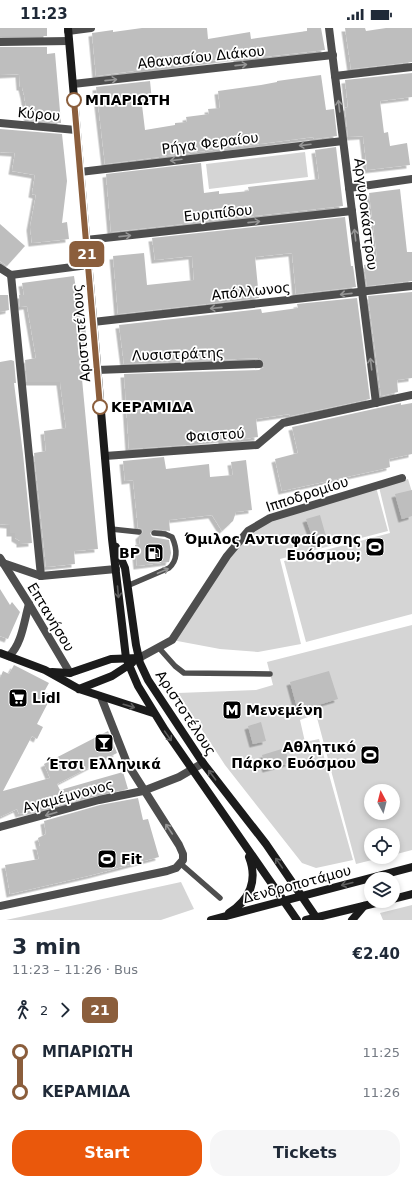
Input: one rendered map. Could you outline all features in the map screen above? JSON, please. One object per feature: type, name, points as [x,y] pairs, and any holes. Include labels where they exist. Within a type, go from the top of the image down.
[{"type":"main road","name":"Αριστοτέλους","points":[[68,29],[111,529],[127,662],[153,713],[296,920]]},
{"type":"main road","name":"Αριστοτέλους","points":[[112,539],[125,568],[132,626],[139,658],[154,691],[204,763],[266,844],[317,919]]},
{"type":"main road","points":[[0,652],[45,670],[79,689],[153,713]]},
{"type":"main road","points":[[45,670],[70,673],[105,661],[127,662],[139,658]]},
{"type":"main road","points":[[79,689],[112,676],[127,662]]},
{"type":"main road","name":"Επτανήσου","points":[[70,673],[79,689]]},
{"type":"main road","points":[[221,918],[242,903],[252,887],[252,867],[245,847]]},
{"type":"main road","name":"Δενδροποτάμου","points":[[211,920],[282,900],[412,867]]},
{"type":"main road","points":[[400,897],[412,894]]},
{"type":"main road","points":[[306,920],[317,919],[364,906]]},
{"type":"main road","points":[[352,920],[364,907]]},
{"type":"street","points":[[68,29],[91,28]]},
{"type":"street","name":"Αργυροκάστρου","points":[[329,28],[376,403]]},
{"type":"street","points":[[0,42],[69,42]]},
{"type":"street","name":"Αθανασίου Διάκου","points":[[72,84],[332,55]]},
{"type":"street","points":[[335,76],[412,67]]},
{"type":"street","name":"Κύρου","points":[[0,123],[76,130]]},
{"type":"street","name":"Ρήγα Φεραίου","points":[[80,172],[343,141]]},
{"type":"street","points":[[349,188],[412,179]]},
{"type":"street","name":"Ευριπίδου","points":[[86,240],[352,211]]},
{"type":"street","points":[[0,268],[11,275],[88,265]]},
{"type":"street","points":[[11,275],[41,576]]},
{"type":"street","name":"Απόλλωνος","points":[[93,322],[412,286]]},
{"type":"street","name":"Λυσιστράτης","points":[[97,370],[259,364]]},
{"type":"street","name":"Φαιστού","points":[[105,456],[257,445],[283,424],[412,395]]},
{"type":"street","name":"Ιπποδρομίου","points":[[139,658],[172,640],[227,556],[248,531],[270,518],[402,478]]},
{"type":"street","points":[[2,561],[41,576],[116,568]]},
{"type":"street","name":"Επτανήσου","points":[[2,561],[30,604],[70,673]]},
{"type":"street","points":[[9,656],[18,644],[30,604]]},
{"type":"street","points":[[0,906],[167,871],[181,864],[183,856],[179,845],[143,791],[127,763],[101,697]]},
{"type":"street","name":"Αγαμέμνονος","points":[[0,827],[99,800],[143,791],[192,770],[204,763]]},
{"type":"lane","points":[[111,529],[139,532]]},
{"type":"lane","points":[[127,586],[169,568],[174,564],[176,557],[175,545],[172,537],[165,534],[154,533]]},
{"type":"lane","points":[[159,648],[175,666],[184,673],[270,674]]},
{"type":"lane","points":[[181,864],[220,898]]},
{"type":"shaded area","points":[[305,152],[308,177],[209,189],[206,164]]},
{"type":"shaded area","name":"Όμιλος Αντισφαίρισης Ευόσμου;","points":[[408,479],[412,492],[412,614],[306,642],[284,561],[390,533],[379,487]]},
{"type":"shaded area","points":[[376,487],[388,531],[280,559],[301,644],[258,652],[220,649],[172,640],[248,531],[270,518]]},
{"type":"shaded area","points":[[412,625],[412,850],[400,853],[400,828],[364,828],[364,862],[356,864],[316,714],[300,720],[305,742],[319,739],[353,860],[316,868],[302,863],[225,765],[178,693],[256,690],[273,685],[267,662]]},
{"type":"shaded area","points":[[181,882],[194,909],[161,920],[6,920]]},
{"type":"shaded area","points":[[412,905],[412,920],[383,920],[380,913]]},
{"type":"building","points":[[0,28],[47,28],[47,36],[0,36]]},
{"type":"building","points":[[142,28],[207,28],[208,39],[250,32],[251,39],[307,31],[307,28],[321,28],[325,50],[254,58],[237,59],[237,57],[96,76],[92,33]]},
{"type":"building","points":[[345,28],[365,28],[366,31],[386,28],[412,28],[412,62],[351,69]]},
{"type":"building","points":[[0,47],[47,47],[47,54],[55,53],[61,123],[28,120],[24,95],[22,87],[20,87],[19,74],[0,75]]},
{"type":"building","points":[[412,73],[412,97],[380,101],[384,133],[388,132],[390,146],[407,143],[410,165],[367,170],[363,136],[348,137],[345,108],[348,107],[345,80]]},
{"type":"building","points":[[321,75],[326,110],[334,109],[337,136],[314,139],[313,137],[105,164],[96,87],[150,81],[152,101],[144,102],[144,105],[142,105],[145,130],[175,125],[175,123],[187,122],[186,117],[209,114],[208,109],[220,108],[218,91]]},
{"type":"building","points":[[0,129],[62,134],[67,181],[62,223],[67,222],[69,239],[32,243],[30,227],[36,195],[32,194],[35,175],[12,171],[15,153],[0,152]]},
{"type":"building","points":[[336,147],[343,206],[111,232],[106,174],[201,163],[204,193],[219,191],[219,194],[249,191],[248,187],[319,179],[315,150]]},
{"type":"building","points":[[400,189],[407,252],[412,252],[412,281],[367,286],[364,265],[374,264],[374,258],[377,257],[369,193]]},
{"type":"building","points":[[345,217],[351,266],[353,266],[356,287],[296,294],[292,253],[255,257],[259,298],[118,314],[113,256],[144,253],[147,285],[194,280],[192,256],[155,260],[152,238]]},
{"type":"building","points":[[0,224],[25,246],[7,266],[0,261]]},
{"type":"building","points":[[74,276],[81,323],[85,323],[87,348],[82,348],[85,379],[82,379],[98,549],[74,551],[75,564],[46,567],[34,453],[46,451],[44,431],[66,428],[60,382],[27,382],[25,360],[36,358],[27,306],[20,307],[19,295],[24,295],[22,283]]},
{"type":"building","points":[[412,292],[412,378],[397,380],[398,392],[381,396],[368,296]]},
{"type":"building","points":[[0,295],[8,295],[9,310],[0,312]]},
{"type":"building","points":[[357,298],[370,399],[290,416],[289,414],[256,419],[258,437],[222,442],[222,439],[186,443],[186,445],[129,449],[124,374],[259,370],[264,367],[264,363],[259,358],[124,364],[119,325],[261,309],[262,313],[298,308],[297,304]]},
{"type":"building","points":[[11,360],[14,361],[16,383],[14,383],[32,543],[20,544],[20,541],[15,538],[15,533],[10,533],[10,525],[0,524],[0,362]]},
{"type":"building","points":[[401,403],[401,405],[412,403],[412,454],[389,459],[390,467],[383,469],[282,491],[275,459],[298,453],[292,427]]},
{"type":"building","points":[[164,457],[166,469],[209,464],[210,477],[233,475],[231,462],[246,460],[252,510],[236,512],[233,521],[222,531],[212,515],[169,520],[170,531],[154,529],[150,533],[152,537],[169,540],[171,553],[169,562],[137,566],[135,545],[140,544],[139,536],[143,532],[142,529],[138,528],[133,480],[125,481],[123,461]]},
{"type":"building","points":[[412,490],[412,516],[402,519],[395,494]]},
{"type":"building","points":[[320,515],[327,540],[315,544],[306,519]]},
{"type":"building","points":[[0,589],[10,605],[12,602],[20,612],[8,639],[0,636]]},
{"type":"building","points":[[14,665],[49,683],[44,692],[52,695],[37,724],[43,727],[37,739],[32,736],[3,791],[50,778],[44,764],[108,731],[117,753],[57,784],[60,790],[123,772],[128,789],[19,814],[17,809],[0,817],[0,678],[3,671],[9,674]]},
{"type":"building","points":[[329,671],[338,699],[298,711],[290,682]]},
{"type":"building","points":[[261,722],[266,741],[253,744],[248,726]]},
{"type":"building","points":[[285,748],[289,763],[266,769],[262,755]]},
{"type":"building","points":[[138,798],[143,820],[148,819],[159,857],[92,875],[10,894],[5,865],[39,859],[36,846],[40,846],[38,838],[46,834],[44,821],[100,805]]},
{"type":"bus line","name":"21","points":[[74,100],[100,407]]},
{"type":"place","name":"ΜΠΑΡΙΩΤΗ","points":[[74,100]]},
{"type":"place","name":"ΚΕΡΑΜΙΔΑ","points":[[100,407]]},
{"type":"place","name":"Όμιλος Αντισφαίρισης Ευόσμου;","points":[[375,547]]},
{"type":"place","name":"BP","points":[[154,553]]},
{"type":"place","name":"Lidl","points":[[18,698]]},
{"type":"place","name":"Μενεμένη","points":[[232,710]]},
{"type":"place","name":"Έτσι Ελληνικά","points":[[104,743]]},
{"type":"place","name":"Αθλητικό Πάρκο Ευόσμου","points":[[370,755]]},
{"type":"place","name":"Fit","points":[[107,859]]}]
